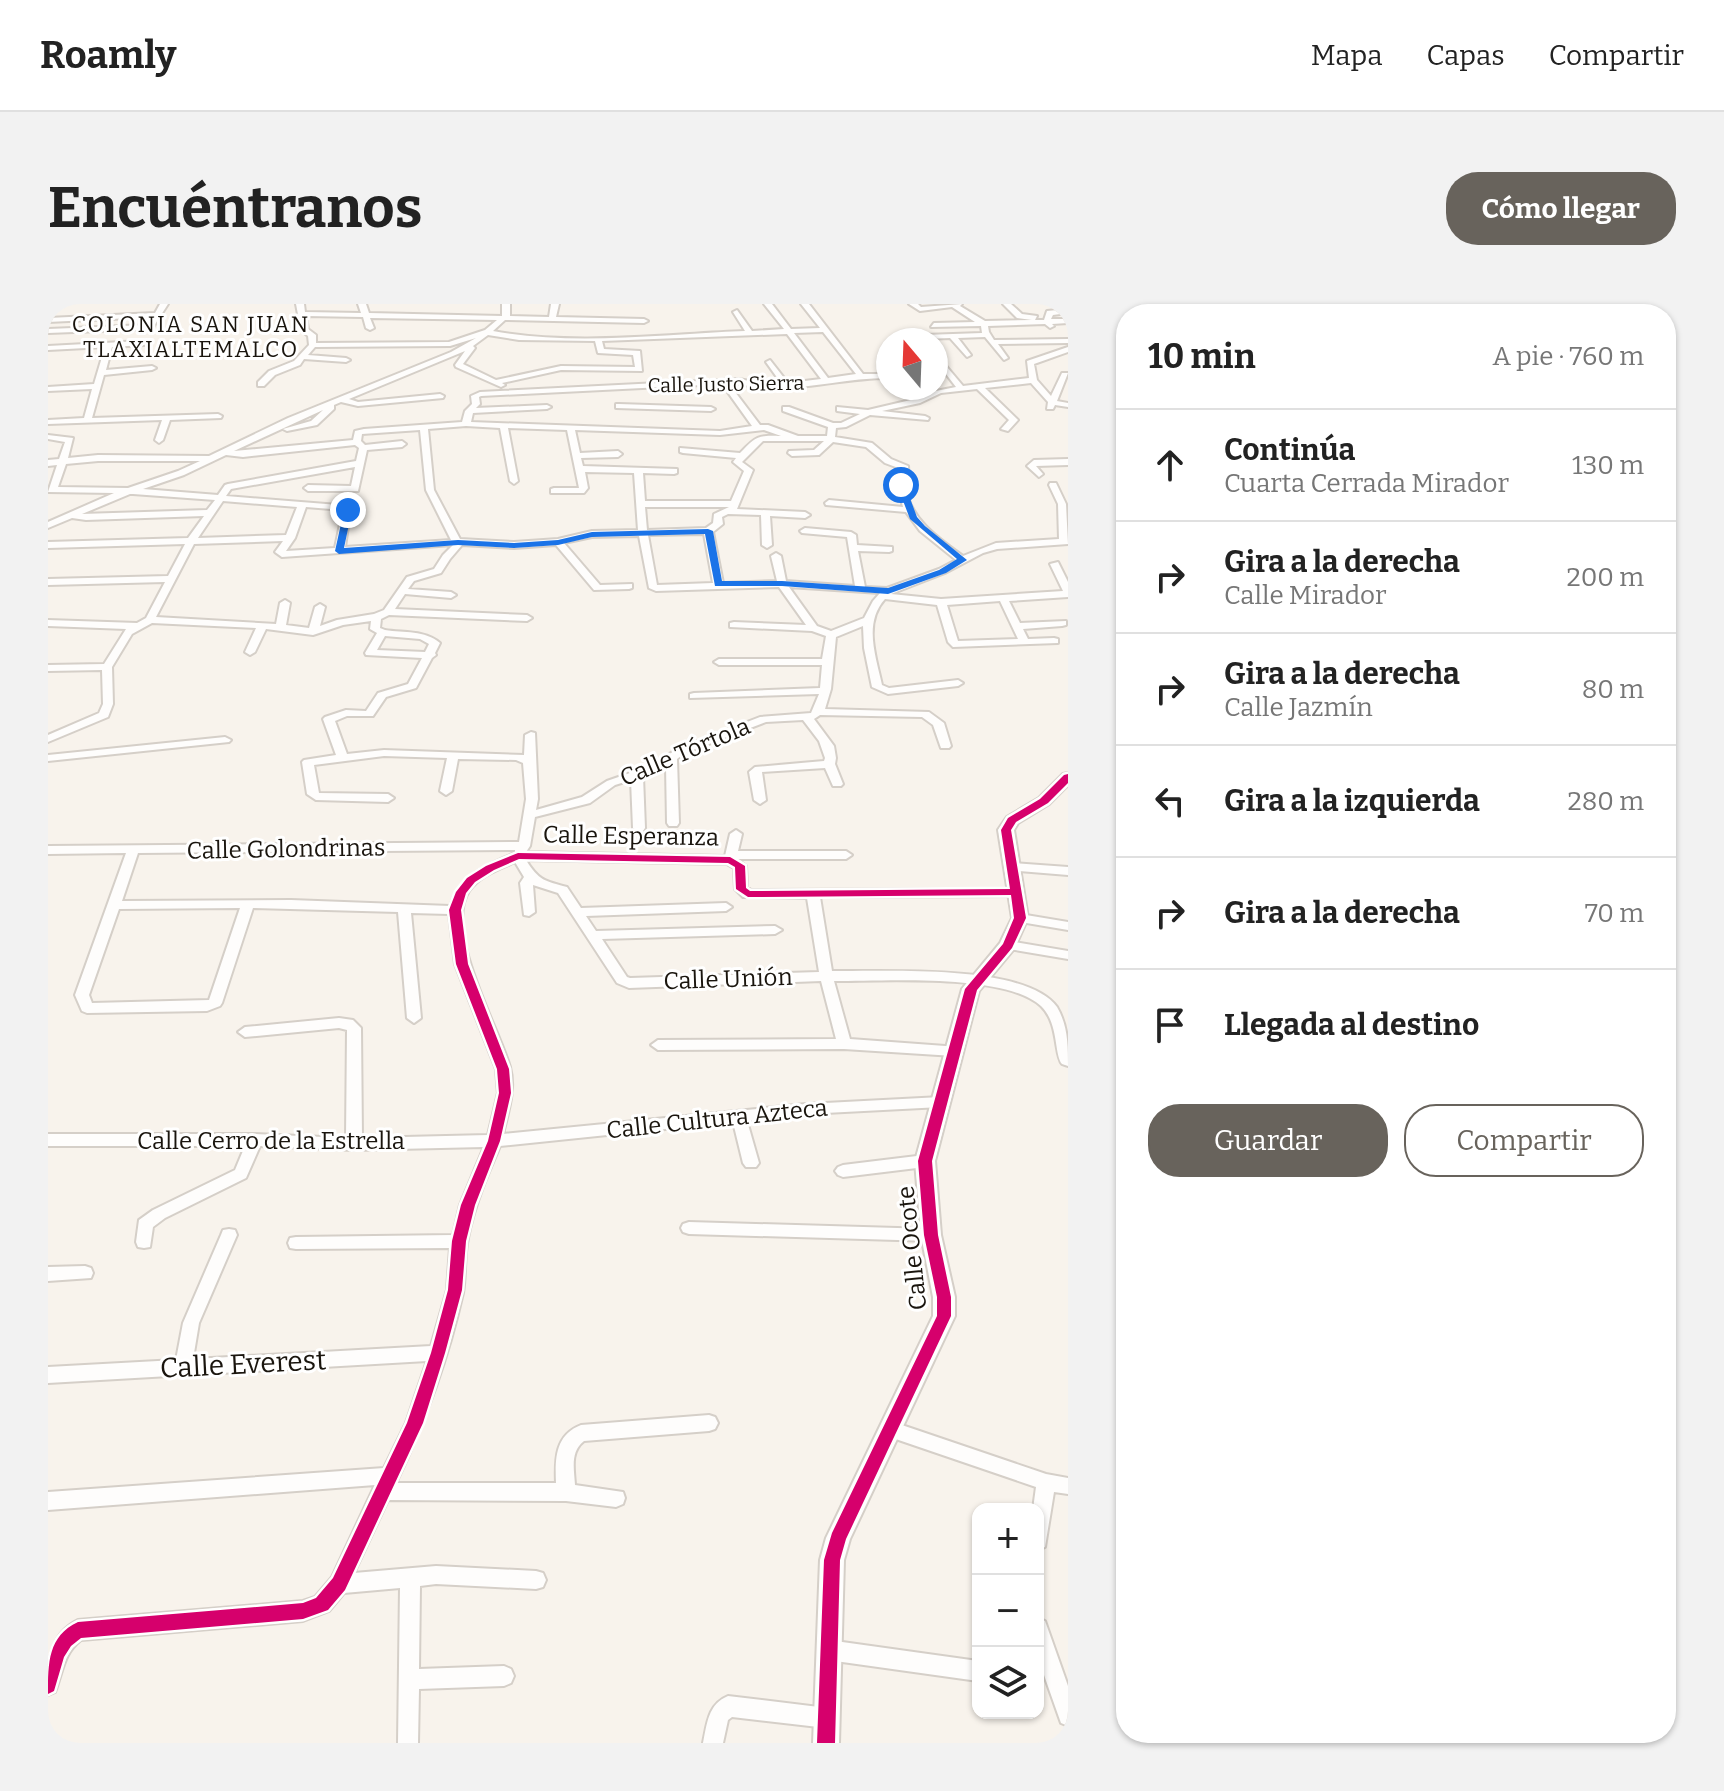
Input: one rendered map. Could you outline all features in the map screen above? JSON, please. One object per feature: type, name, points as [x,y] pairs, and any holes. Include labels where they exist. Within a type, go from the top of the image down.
[{"type":"street","points":[[48,331],[149,327],[164,304]]},
{"type":"street","points":[[300,304],[305,330],[312,335],[313,345]]},
{"type":"street","points":[[362,304],[370,328]]},
{"type":"street","points":[[424,304],[430,317]]},
{"type":"street","points":[[472,304],[482,318]]},
{"type":"street","points":[[506,304],[508,312],[474,343],[459,365],[515,392]]},
{"type":"street","points":[[552,320],[555,304]]},
{"type":"street","points":[[768,304],[826,380]]},
{"type":"street","points":[[805,304],[861,376]]},
{"type":"street","points":[[952,304],[984,324],[989,339],[1004,358]]},
{"type":"street","points":[[915,306],[958,304]]},
{"type":"street","points":[[1007,304],[1020,316],[1048,321],[1065,345]]},
{"type":"street","points":[[1048,321],[1052,311],[1068,311]]},
{"type":"street","points":[[737,312],[750,333]]},
{"type":"street","points":[[302,314],[644,321]]},
{"type":"street","points":[[48,320],[157,315]]},
{"type":"street","points":[[934,325],[1068,321]]},
{"type":"street","points":[[261,384],[272,373],[297,363],[313,345],[450,344],[486,332],[519,338],[598,339],[826,330]]},
{"type":"street","points":[[948,336],[1065,345]]},
{"type":"street","points":[[952,336],[967,355]]},
{"type":"street","points":[[495,382],[561,368],[639,369],[637,353],[601,351],[598,339]]},
{"type":"street","points":[[48,348],[141,343]]},
{"type":"street","points":[[133,491],[270,430],[314,423],[338,402],[474,343]]},
{"type":"street","points":[[87,421],[109,345]]},
{"type":"street","points":[[1051,405],[1033,380],[1030,363],[1065,345]]},
{"type":"street","points":[[302,357],[346,360]]},
{"type":"street","points":[[770,362],[786,385]]},
{"type":"street","points":[[101,373],[152,368]]},
{"type":"street","points":[[948,371],[961,388]]},
{"type":"street","points":[[1051,405],[1065,375]]},
{"type":"street","name":"Calle Justo Sierra","points":[[469,411],[476,404],[476,395],[584,393],[744,381],[763,386],[786,385],[876,376]]},
{"type":"street","points":[[948,391],[1033,380]]},
{"type":"street","points":[[724,382],[758,428]]},
{"type":"street","points":[[48,389],[98,386]]},
{"type":"street","points":[[979,387],[1014,420],[1005,429]]},
{"type":"street","points":[[338,402],[358,404],[440,396]]},
{"type":"street","points":[[786,409],[832,426],[843,425],[871,411],[919,400]]},
{"type":"street","points":[[1051,405],[1068,405]]},
{"type":"street","points":[[619,406],[711,409]]},
{"type":"street","points":[[665,429],[666,406]]},
{"type":"street","points":[[466,424],[469,411],[547,407]]},
{"type":"street","points":[[840,409],[925,418]]},
{"type":"street","points":[[48,422],[218,416]]},
{"type":"street","points":[[159,440],[167,418]]},
{"type":"street","points":[[308,488],[355,489],[361,463],[360,431],[466,424],[720,433],[774,428],[798,439]]},
{"type":"street","points":[[504,426],[514,481]]},
{"type":"street","points":[[792,453],[816,453],[831,439],[832,426]]},
{"type":"street","points":[[424,427],[430,490],[458,542]]},
{"type":"street","points":[[554,491],[584,490],[570,427]]},
{"type":"street","points":[[48,437],[68,438],[51,489],[133,491],[348,508],[339,551]]},
{"type":"street","points":[[302,505],[282,554],[458,542],[514,545],[558,542],[592,534],[708,531],[716,528],[717,516],[736,504],[749,470],[737,462],[762,438],[831,439],[869,445],[888,461],[905,468],[901,485],[912,514],[943,547],[963,560]]},
{"type":"street","points":[[223,452],[243,454],[402,444]]},
{"type":"street","points":[[683,450],[740,456]]},
{"type":"street","points":[[576,456],[618,454]]},
{"type":"street","points":[[48,463],[98,458],[210,458]]},
{"type":"street","points":[[1039,474],[1031,466],[1034,463],[1068,462]]},
{"type":"street","points":[[150,620],[191,541],[219,498],[233,485],[361,463]]},
{"type":"street","points":[[49,524],[119,493],[149,475],[199,464]]},
{"type":"street","points":[[581,469],[674,471]]},
{"type":"street","points":[[638,470],[643,532],[652,586],[782,584],[860,587],[941,602],[1068,593],[1055,564]]},
{"type":"street","points":[[958,683],[881,691],[877,687],[866,621],[872,606],[885,593],[942,571],[980,551],[1010,543],[1066,541],[1062,504],[1053,485]]},
{"type":"street","points":[[96,503],[102,516]]},
{"type":"street","points":[[829,503],[912,514]]},
{"type":"street","points":[[641,504],[736,504]]},
{"type":"street","points":[[726,511],[805,515]]},
{"type":"street","points":[[70,514],[209,513]]},
{"type":"street","points":[[765,513],[767,545]]},
{"type":"street","points":[[873,515],[912,514]]},
{"type":"street","points":[[708,531],[718,584]]},
{"type":"street","points":[[805,531],[848,534],[855,548],[860,587]]},
{"type":"street","points":[[48,545],[290,538]]},
{"type":"street","points":[[388,612],[410,579],[438,571],[458,542]]},
{"type":"street","points":[[558,542],[597,588],[629,586]]},
{"type":"street","points":[[855,548],[889,549]]},
{"type":"street","points":[[776,556],[782,584],[813,628]]},
{"type":"street","points":[[48,582],[172,579]]},
{"type":"street","points":[[401,591],[451,595]]},
{"type":"street","points":[[1003,598],[1024,642]]},
{"type":"street","points":[[941,602],[953,642],[957,645],[1054,641]]},
{"type":"street","points":[[281,627],[285,603]]},
{"type":"street","points":[[313,632],[320,607]]},
{"type":"street","points":[[48,739],[104,715],[108,704],[107,667],[128,632],[150,620],[262,625],[313,632],[352,619],[376,617],[388,612],[527,618]]},
{"type":"street","points":[[342,757],[329,719],[346,713],[369,714],[378,698],[417,683],[435,643],[431,639],[382,633],[375,629],[376,617]]},
{"type":"street","points":[[734,625],[813,628],[831,635],[866,621]]},
{"type":"street","points":[[48,623],[137,626]]},
{"type":"street","points":[[1017,626],[1062,623]]},
{"type":"street","points":[[250,652],[262,625]]},
{"type":"street","points":[[382,633],[370,653],[431,655]]},
{"type":"street","points":[[831,635],[829,673],[819,712],[925,714],[938,723],[945,746]]},
{"type":"street","points":[[719,662],[828,662]]},
{"type":"street","points":[[48,668],[107,667]]},
{"type":"street","points":[[694,696],[823,691]]},
{"type":"street","name":"Calle Tórtola","points":[[530,815],[578,804],[611,783],[637,775],[671,756],[764,719],[807,718],[819,712]]},
{"type":"street","points":[[807,718],[831,751],[833,758],[829,764]]},
{"type":"street","points":[[529,912],[526,883],[530,877],[521,851],[530,815],[531,735]]},
{"type":"street","points":[[48,758],[225,740]]},
{"type":"street","points":[[388,798],[316,796],[313,794],[308,762],[384,753],[517,757],[529,761]]},
{"type":"street","points":[[446,791],[453,756]]},
{"type":"street","points":[[671,756],[673,823]]},
{"type":"street","points":[[829,764],[837,784]]},
{"type":"street","points":[[760,800],[755,772],[759,769],[829,764]]},
{"type":"street","points":[[637,775],[639,828]]},
{"type":"street","points":[[1068,777],[1044,801],[1012,820],[1006,830],[1020,918],[1068,926]]},
{"type":"street","points":[[736,834],[730,857],[846,855]]},
{"type":"street","name":"Calle Golondrinas","points":[[48,850],[521,851]]},
{"type":"street","points":[[133,851],[82,995],[87,1008],[207,1006],[215,1003],[248,904]]},
{"type":"street","points":[[48,1685],[58,1648],[65,1637],[78,1630],[303,1611],[322,1604],[339,1584],[415,1423],[455,1290],[459,1241],[468,1205],[494,1141],[505,1093],[503,1069],[462,964],[455,910],[461,892],[471,880],[521,851]]},
{"type":"street","name":"Calle Esperanza","points":[[521,851],[730,857],[740,866],[741,889],[748,894],[813,893]]},
{"type":"street","points":[[1012,867],[1068,871]]},
{"type":"street","name":"Calle Unión","points":[[530,877],[536,882],[563,890],[622,980],[629,983],[826,975],[980,979],[1036,996],[1050,1006],[1058,1019],[1068,1061]]},
{"type":"street","points":[[844,1044],[826,975],[813,893],[1016,892]]},
{"type":"street","points":[[116,905],[248,904],[455,910]]},
{"type":"street","points":[[578,912],[726,907]]},
{"type":"street","points":[[404,908],[414,1018]]},
{"type":"street","name":"Calle Ocote","points":[[826,1743],[832,1560],[838,1538],[944,1316],[944,1297],[931,1235],[925,1161],[967,1001],[980,979],[1008,945],[1020,918]]},
{"type":"street","points":[[592,935],[775,930]]},
{"type":"street","points":[[1008,945],[1068,955]]},
{"type":"street","points":[[245,1032],[339,1023],[348,1023],[354,1028],[354,1144]]},
{"type":"street","points":[[658,1045],[844,1044],[954,1051]]},
{"type":"street","name":"Calle Cultura Azteca","points":[[494,1141],[870,1104],[941,1102]]},
{"type":"street","points":[[739,1118],[751,1163]]},
{"type":"street","name":"Calle Cerro de la Estrella","points":[[48,1140],[255,1140],[354,1144],[494,1141]]},
{"type":"street","points":[[144,1242],[145,1224],[159,1214],[241,1174],[255,1140]]},
{"type":"street","points":[[843,1171],[925,1161]]},
{"type":"street","points":[[689,1228],[931,1235]]},
{"type":"street","points":[[183,1367],[191,1323],[229,1235]]},
{"type":"street","points":[[296,1243],[459,1241]]},
{"type":"street","points":[[48,1274],[85,1273]]},
{"type":"street","name":"Calle Everest","points":[[48,1375],[438,1353]]},
{"type":"street","points":[[566,1492],[565,1447],[570,1438],[581,1433],[709,1423]]},
{"type":"street","points":[[890,1429],[1046,1482],[1068,1486]]},
{"type":"street","points":[[1043,1503],[1046,1482]]},
{"type":"street","points":[[48,1501],[386,1483],[566,1492],[616,1498]]},
{"type":"street","points":[[339,1584],[436,1575],[536,1580]]},
{"type":"street","points":[[408,1743],[410,1578]]},
{"type":"street","points":[[1044,1646],[1068,1716]]},
{"type":"street","points":[[828,1650],[972,1670]]},
{"type":"street","points":[[410,1679],[504,1676]]},
{"type":"street","points":[[713,1743],[719,1715],[728,1706],[827,1718]]},
{"type":"cycle path","points":[[826,1743],[832,1560],[838,1538],[944,1316],[944,1297],[931,1235],[925,1161],[971,989],[1008,945],[1020,918],[1006,830],[1012,820],[1044,801],[1068,777]]},
{"type":"cycle path","points":[[48,1685],[60,1647],[78,1630],[303,1611],[322,1604],[339,1584],[415,1423],[455,1290],[459,1241],[468,1205],[494,1141],[505,1093],[503,1069],[462,964],[455,910],[461,892],[471,880],[518,856],[730,860],[740,866],[741,889],[748,894],[1016,892]]},
{"type":"district","name":"COLONIA SAN JUAN TLAXIALTEMALCO","points":[[191,336]]},
{"type":"route","points":[[348,510],[339,551],[458,542],[514,545],[558,542],[592,534],[708,531],[718,584],[860,587],[888,591],[963,560],[922,528],[913,517],[901,485]]}]
